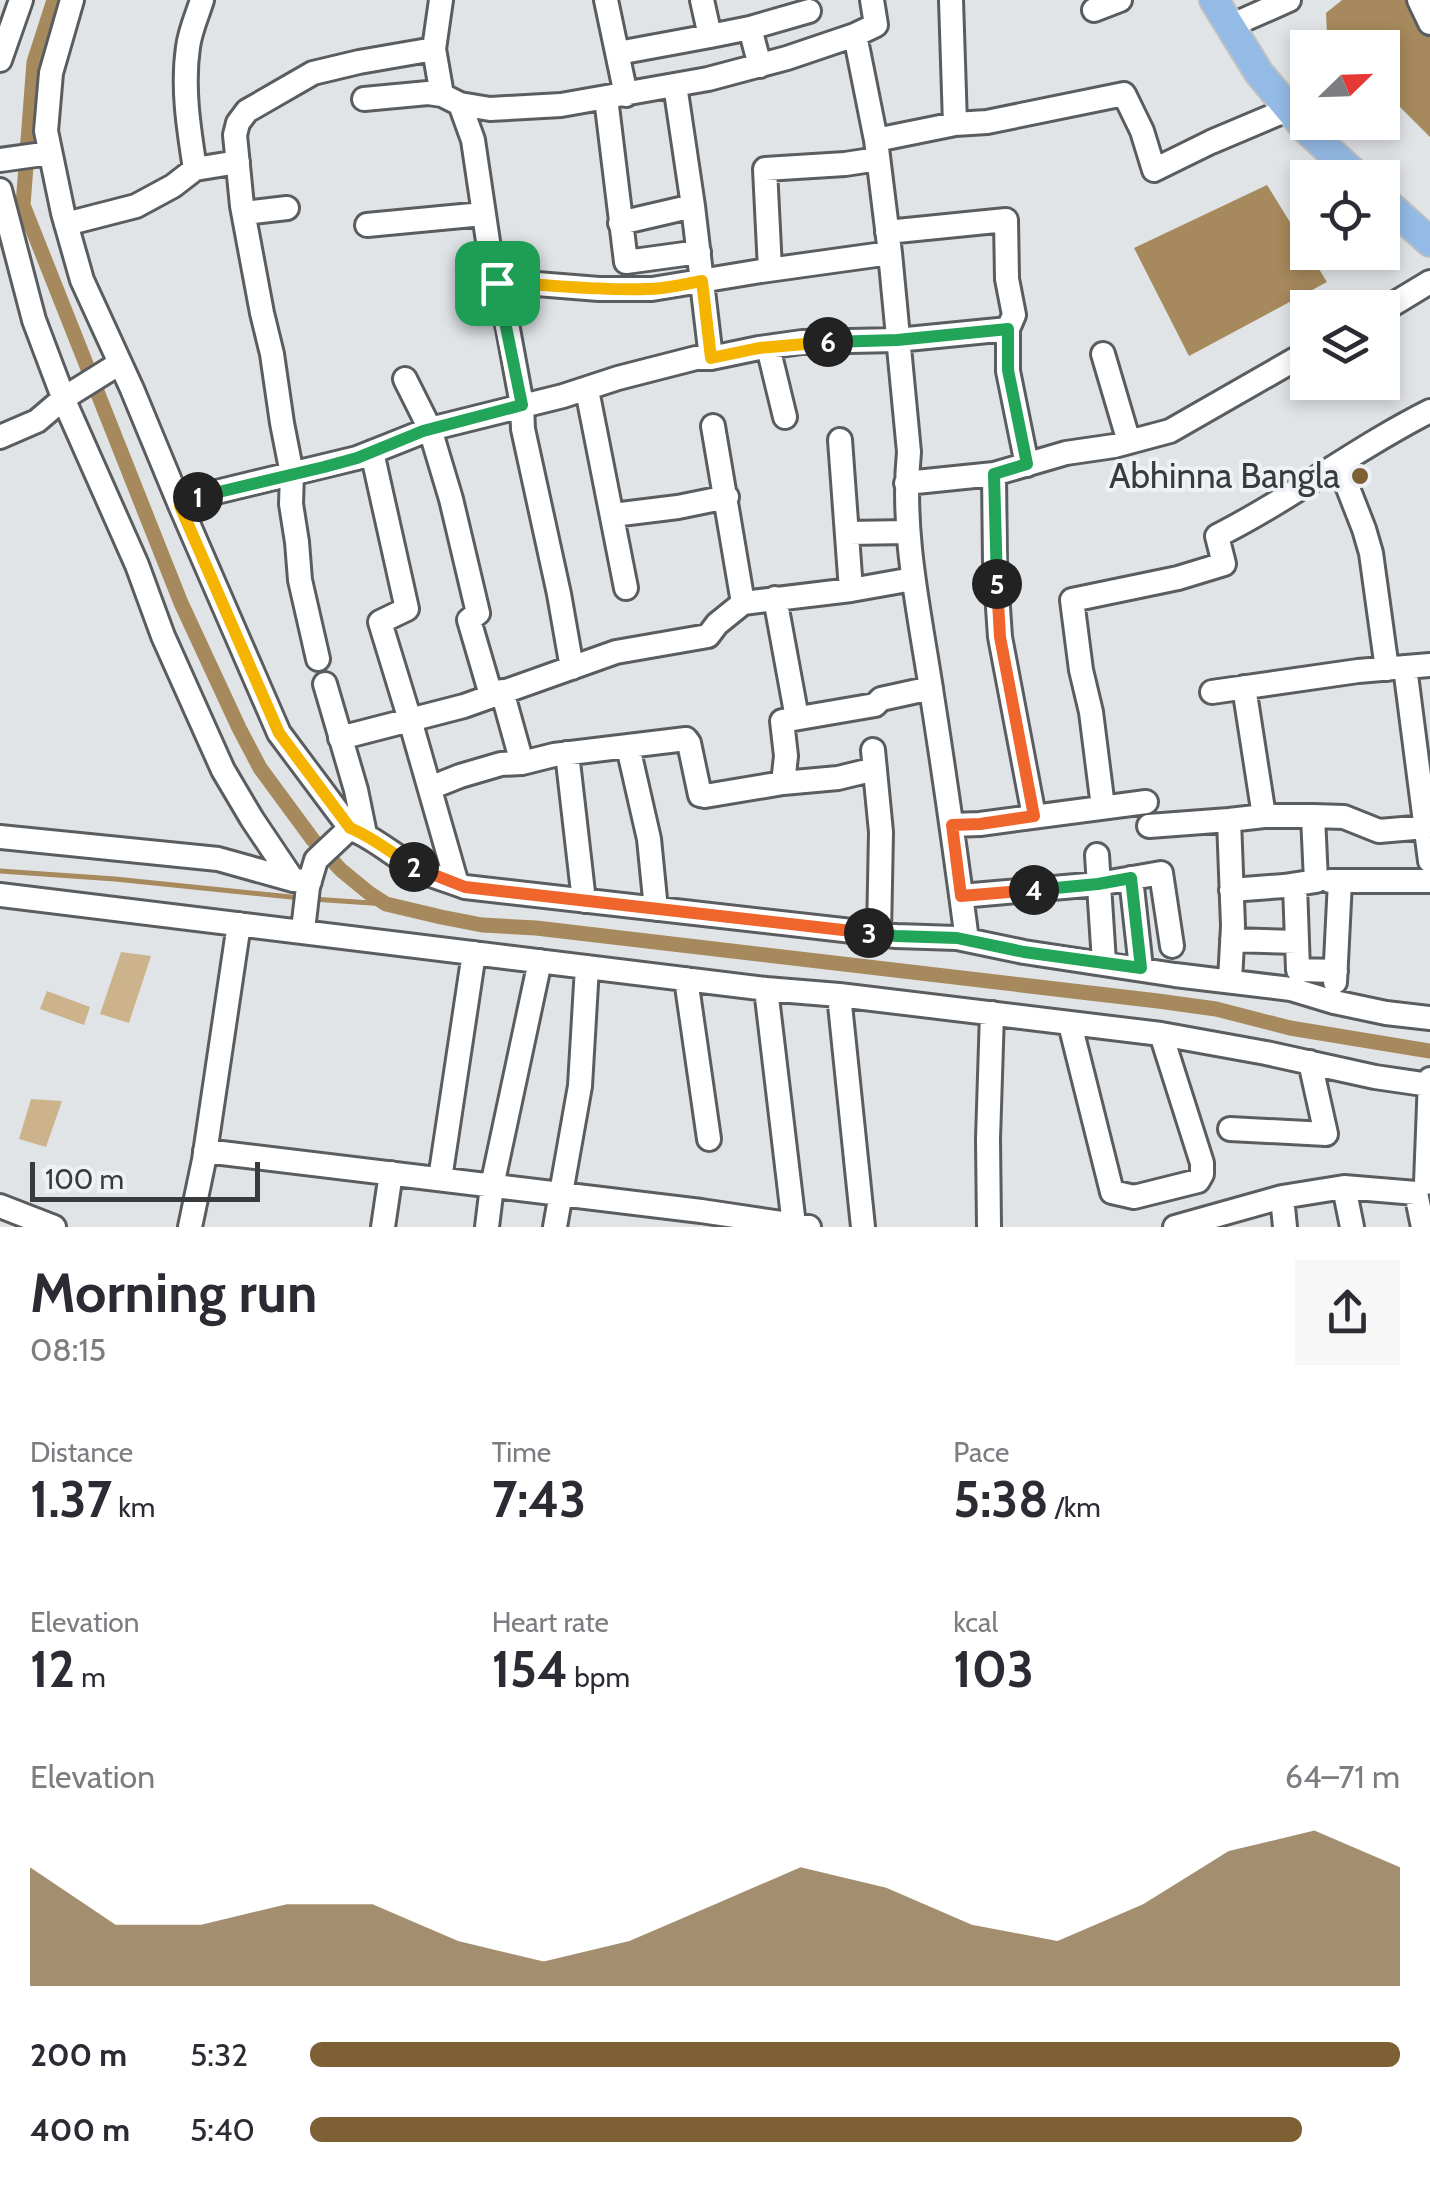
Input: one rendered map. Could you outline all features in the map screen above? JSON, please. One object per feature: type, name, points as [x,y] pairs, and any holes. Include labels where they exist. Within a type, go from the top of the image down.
[{"type":"main road","points":[[1214,0],[1259,72],[1305,128],[1340,160]]},
{"type":"main road","points":[[1400,214],[1430,242]]},
{"type":"street","points":[[0,60],[21,0]]},
{"type":"street","points":[[72,0],[50,72],[42,155],[82,280],[279,733],[352,833],[421,871],[465,887],[880,934],[967,940],[1174,975],[1290,989],[1386,1013],[1430,1018]]},
{"type":"street","points":[[195,170],[186,90],[188,48],[202,0]]},
{"type":"street","points":[[441,0],[434,48],[451,100],[473,140],[483,214],[522,405],[523,429],[572,668]]},
{"type":"street","points":[[606,0],[618,52],[620,223],[626,262],[699,252]]},
{"type":"street","points":[[702,0],[710,36]]},
{"type":"street","points":[[364,98],[428,93],[490,109],[561,105],[675,86],[760,66],[855,35],[876,25],[872,0]]},
{"type":"street","points":[[951,0],[955,124]]},
{"type":"street","points":[[1094,10],[1120,0]]},
{"type":"street","points":[[1230,26],[1288,0]]},
{"type":"street","points":[[1418,0],[1430,23]]},
{"type":"street","points":[[618,52],[750,28],[808,11]]},
{"type":"street","points":[[750,28],[760,66]]},
{"type":"street","points":[[855,35],[877,150],[888,243],[909,452],[906,483],[913,579],[967,940]]},
{"type":"street","points":[[318,659],[300,580],[290,504],[292,474],[244,212],[235,135],[247,111],[313,73],[434,48]]},
{"type":"street","points":[[675,86],[711,358]]},
{"type":"street","points":[[770,270],[764,169],[844,164],[955,124],[987,122],[1124,94],[1142,131],[1154,170],[1289,109]]},
{"type":"street","points":[[4,160],[42,155]]},
{"type":"street","points":[[66,224],[136,206],[195,170],[238,162]]},
{"type":"street","points":[[0,190],[34,320],[163,636],[224,770],[252,819],[307,877]]},
{"type":"street","points":[[620,223],[693,206]]},
{"type":"street","points":[[244,212],[286,208]]},
{"type":"street","points":[[367,226],[483,214]]},
{"type":"street","points":[[497,283],[599,290],[652,289],[770,270],[1006,220],[1007,280],[1014,315],[1008,329],[1008,370],[1027,464]]},
{"type":"street","points":[[1400,300],[1430,282]]},
{"type":"street","points":[[180,506],[204,495],[324,467],[430,429],[696,358],[802,342],[897,340],[1008,329]]},
{"type":"street","points":[[768,347],[785,418]]},
{"type":"street","points":[[1103,354],[1128,442]]},
{"type":"street","points":[[906,483],[994,474],[1170,431],[1290,362]]},
{"type":"street","points":[[0,437],[37,421],[64,398],[120,363]]},
{"type":"street","points":[[405,379],[430,429],[452,499],[478,614],[469,620],[522,763]]},
{"type":"street","points":[[587,390],[626,588]]},
{"type":"street","points":[[1103,807],[1072,600],[1178,578],[1224,564],[1217,536],[1254,518],[1389,432],[1430,412]]},
{"type":"street","points":[[713,426],[744,603]]},
{"type":"street","points":[[840,440],[851,590]]},
{"type":"street","points":[[372,452],[407,609],[380,622],[456,884]]},
{"type":"street","points":[[1339,465],[1371,553],[1426,817],[1430,860]]},
{"type":"street","points":[[994,474],[1000,637],[1034,816]]},
{"type":"street","points":[[613,515],[727,496]]},
{"type":"street","points":[[847,533],[908,532]]},
{"type":"street","points":[[340,738],[464,706],[630,649],[708,636],[744,603],[913,579]]},
{"type":"street","points":[[775,598],[797,718]]},
{"type":"street","points":[[1212,692],[1430,665]]},
{"type":"street","points":[[303,923],[307,877],[352,833],[356,790],[325,684]]},
{"type":"street","points":[[1244,687],[1264,816]]},
{"type":"street","points":[[783,783],[786,756],[782,721],[875,705],[881,699],[931,688]]},
{"type":"street","points":[[430,788],[501,764],[688,740],[700,795],[704,796],[838,778],[874,760],[881,849],[880,934]]},
{"type":"street","points":[[628,747],[649,839],[656,909]]},
{"type":"street","points":[[567,754],[584,902]]},
{"type":"street","points":[[952,825],[1103,807],[1228,820],[1264,816],[1344,817],[1379,831],[1426,817]]},
{"type":"street","points":[[1313,816],[1297,942],[1298,970],[1336,972]]},
{"type":"street","points":[[1228,820],[1230,980]]},
{"type":"street","points":[[0,837],[218,859],[307,877]]},
{"type":"street","points":[[1097,855],[1104,962]]},
{"type":"street","points":[[961,896],[1098,884],[1162,873],[1172,946]]},
{"type":"street","points":[[1131,878],[1141,968]]},
{"type":"street","points":[[1231,890],[1340,881],[1430,881]]},
{"type":"street","points":[[1334,1002],[1340,881]]},
{"type":"street","points":[[0,895],[238,924],[303,923],[540,961],[1161,1034],[1375,1077],[1430,1083],[1426,1183]]},
{"type":"street","points":[[190,1227],[205,1152],[238,924]]},
{"type":"street","points":[[1232,940],[1297,942]]},
{"type":"street","points":[[440,1179],[474,952]]},
{"type":"street","points":[[486,1227],[540,961]]},
{"type":"street","points":[[555,1227],[580,1086],[587,967]]},
{"type":"street","points":[[686,979],[709,1139]]},
{"type":"street","points":[[205,1152],[561,1194],[743,1222],[801,1226],[766,989]]},
{"type":"street","points":[[840,994],[863,1227]]},
{"type":"street","points":[[989,1227],[992,1013]]},
{"type":"street","points":[[1070,1024],[1112,1192],[1134,1197],[1198,1180],[1202,1174],[1202,1163],[1161,1034]]},
{"type":"street","points":[[1230,1128],[1326,1134],[1310,1062]]},
{"type":"street","points":[[383,1227],[391,1173]]},
{"type":"street","points":[[1344,1188],[1352,1227]]},
{"type":"street","points":[[1175,1227],[1282,1197],[1344,1188],[1416,1193],[1423,1227]]},
{"type":"street","points":[[1282,1197],[1286,1227]]},
{"type":"street","points":[[0,1206],[54,1227]]},
{"type":"shaded area","points":[[1342,0],[1416,0],[1430,31],[1430,137],[1400,107],[1400,30],[1327,30],[1326,13]]},
{"type":"shaded area","points":[[1267,185],[1290,222],[1290,270],[1320,270],[1327,282],[1312,290],[1290,290],[1290,302],[1189,356],[1134,248]]},
{"type":"shaded area","points":[[121,952],[151,956],[129,1023],[100,1014]]},
{"type":"shaded area","points":[[47,991],[90,1007],[84,1025],[40,1009]]},
{"type":"shaded area","points":[[31,1099],[62,1101],[46,1147],[19,1139]]},
{"type":"waterway","points":[[54,0],[34,62],[23,205],[181,603],[239,728],[260,768],[313,840],[369,893],[386,904],[482,925],[536,928],[1158,1001],[1430,1051]]},
{"type":"waterway","points":[[0,871],[301,898]]},
{"type":"waterway","points":[[312,899],[386,904]]},
{"type":"place","name":"Abhinna Bangla","points":[[1360,476]]},
{"type":"route","points":[[702,281],[711,358],[802,342],[897,340],[1008,329],[1008,370],[1027,464],[994,474],[995,562],[1000,637],[1034,816],[952,825],[961,896],[1131,878],[1141,968],[1024,952],[957,938],[768,923],[465,887],[421,871],[350,828],[279,733],[180,506],[204,495],[357,458],[423,431],[522,405],[497,283],[599,290],[652,289],[702,281]]}]
